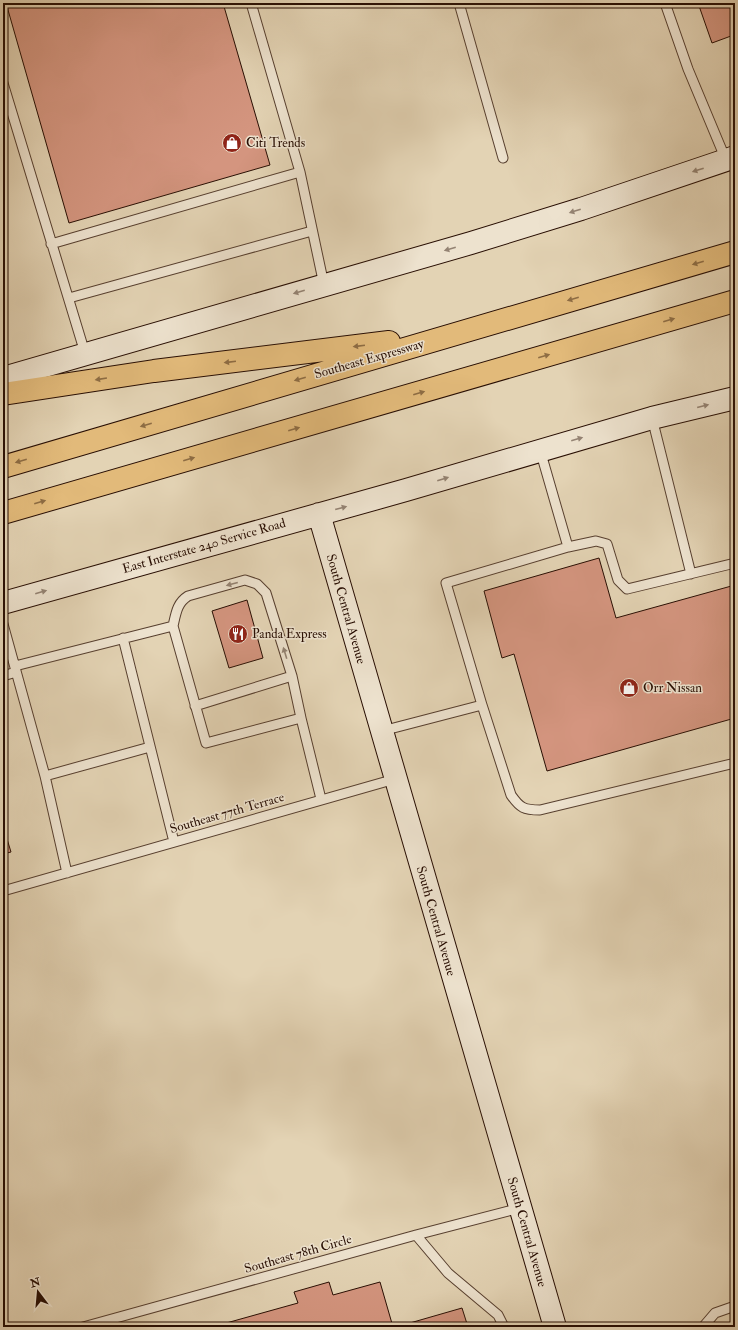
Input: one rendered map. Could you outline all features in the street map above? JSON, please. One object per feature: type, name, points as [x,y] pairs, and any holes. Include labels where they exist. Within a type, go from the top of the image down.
[{"type":"highway","name":"Southeast Expressway","points":[[3,467],[735,252]]},
{"type":"highway","points":[[3,513],[735,301]]},
{"type":"highway","points":[[3,394],[154,371],[411,340],[534,311]]},
{"type":"main road","points":[[3,378],[580,209],[730,159]]},
{"type":"main road","name":"East Interstate 240 Service Road","points":[[3,602],[406,490],[652,418],[735,398]]},
{"type":"main road","name":"South Central Avenue","points":[[319,514],[381,732],[555,1327]]},
{"type":"lane","points":[[251,3],[300,172],[324,285]]},
{"type":"lane","points":[[459,3],[503,158]]},
{"type":"lane","points":[[665,3],[688,69],[730,159]]},
{"type":"lane","points":[[3,83],[85,353]]},
{"type":"lane","points":[[51,244],[300,172]]},
{"type":"lane","points":[[69,298],[312,231]]},
{"type":"lane","points":[[652,418],[691,574]]},
{"type":"lane","points":[[540,450],[568,548]]},
{"type":"lane","points":[[735,563],[627,589],[618,580],[607,544],[596,541],[446,583],[482,705],[511,795],[516,803],[526,810],[540,810],[735,763]]},
{"type":"lane","points":[[301,718],[206,743],[173,626],[181,601],[188,596],[245,580],[257,584],[266,593],[292,676],[321,799]]},
{"type":"lane","points":[[3,624],[45,776],[68,873]]},
{"type":"lane","points":[[3,676],[15,669],[123,638],[173,626]]},
{"type":"lane","points":[[123,638],[174,842]]},
{"type":"lane","points":[[196,706],[292,676]]},
{"type":"lane","points":[[381,732],[482,705]]},
{"type":"lane","points":[[45,776],[150,747]]},
{"type":"lane","name":"Southeast 77th Terrace","points":[[3,891],[395,779]]},
{"type":"lane","name":"Southeast 78th Circle","points":[[83,1327],[416,1235],[520,1208]]},
{"type":"lane","points":[[416,1235],[448,1273],[498,1315],[504,1327]]},
{"type":"lane","points":[[703,1327],[715,1313],[735,1306]]},
{"type":"building","points":[[6,3],[223,3],[270,165],[69,223]]},
{"type":"building","points":[[698,3],[735,3],[735,47],[731,36],[712,43]]},
{"type":"building","name":"Orr Nissan","points":[[599,558],[616,618],[735,585],[735,718],[547,771],[514,654],[502,658],[484,591]]},
{"type":"building","name":"Panda Express","points":[[247,600],[263,658],[229,668],[212,611]]},
{"type":"building","points":[[3,826],[11,852],[3,854]]},
{"type":"building","points":[[329,1282],[333,1295],[380,1282],[393,1327],[212,1327],[298,1303],[294,1292]]},
{"type":"building","points":[[462,1308],[468,1327],[396,1327]]},
{"type":"place","name":"Citi Trends","points":[[232,143]]},
{"type":"place","name":"Panda Express","points":[[238,634]]},
{"type":"place","name":"Orr Nissan","points":[[629,688]]}]
